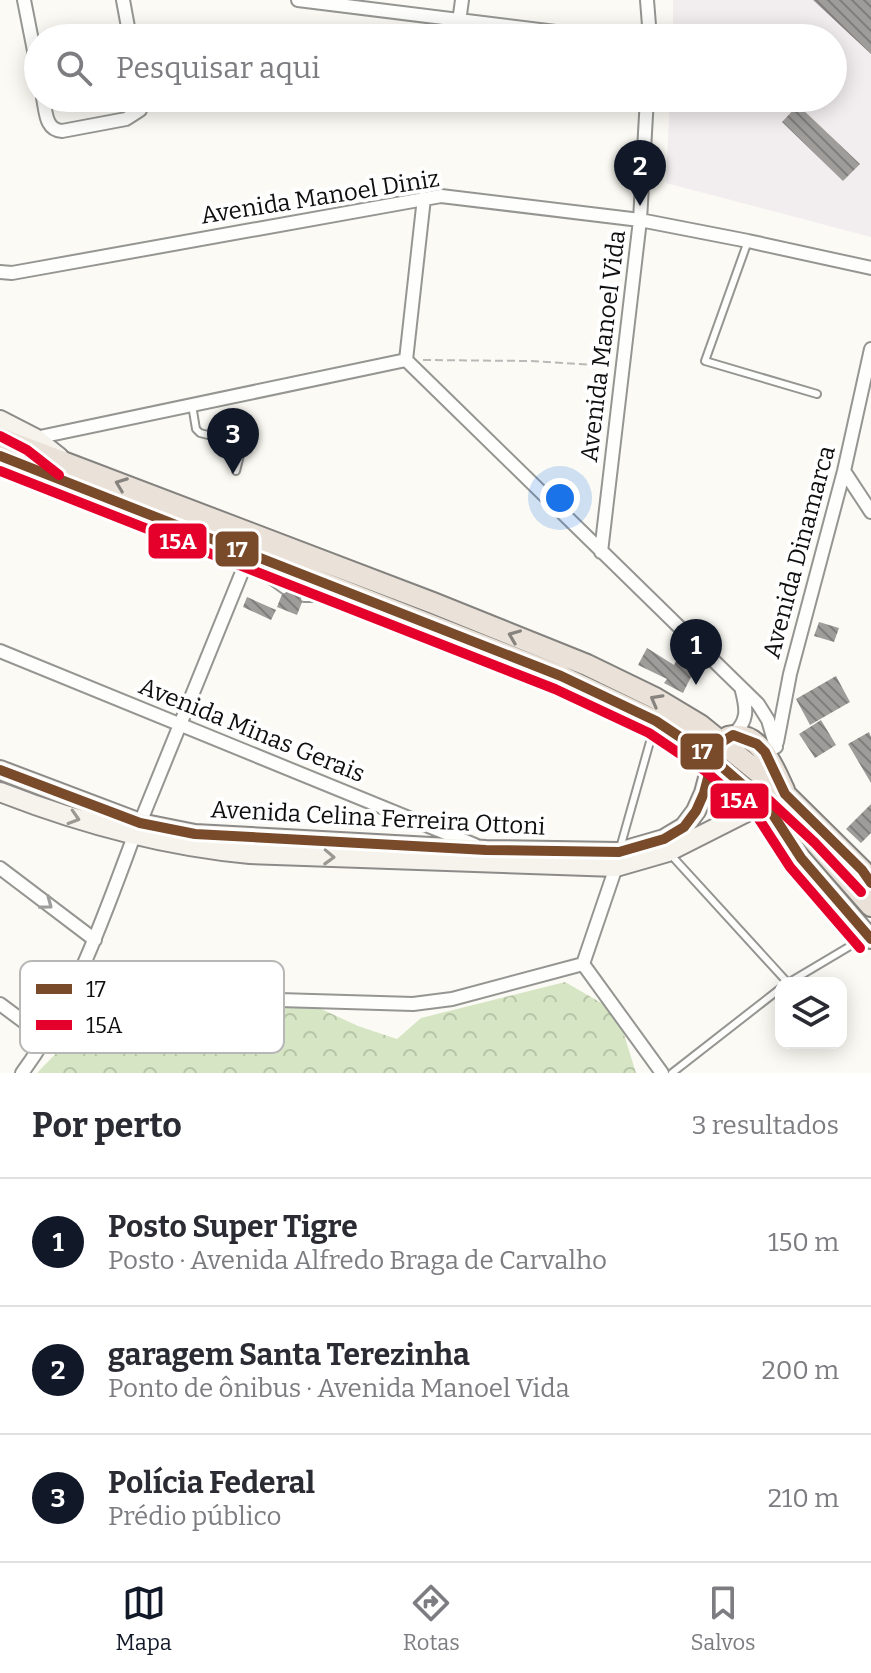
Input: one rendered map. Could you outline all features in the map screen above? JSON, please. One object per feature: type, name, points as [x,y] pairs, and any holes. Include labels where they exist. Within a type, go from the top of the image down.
[{"type":"highway","points":[[0,438],[233,529],[355,572],[587,665],[655,698],[700,725],[722,746],[785,794],[868,872]]},
{"type":"highway","points":[[0,456],[561,676],[656,721],[722,746],[766,806],[806,832],[871,906]]},
{"type":"highway","points":[[722,746],[741,736],[775,757],[785,794]]},
{"type":"main road","points":[[0,420],[35,438],[68,464]]},
{"type":"main road","name":"Avenida Celina Ferreira Ottoni","points":[[0,792],[45,809],[137,829],[618,860],[684,827],[696,811],[722,746]]},
{"type":"main road","name":"Avenida Celina Ferreira Ottoni","points":[[0,770],[137,829],[195,849],[250,854],[618,860],[668,852],[766,806]]},
{"type":"main road","points":[[766,806],[801,858],[870,937]]},
{"type":"street","points":[[24,0],[29,24]]},
{"type":"street","points":[[123,0],[127,24]]},
{"type":"street","points":[[298,0],[477,24]]},
{"type":"street","points":[[459,22],[462,0]]},
{"type":"street","points":[[647,0],[649,24]]},
{"type":"street","points":[[46,112],[48,123],[54,130],[62,131],[126,119],[137,112]]},
{"type":"street","name":"Avenida Manoel Vida","points":[[601,552],[640,220],[646,112]]},
{"type":"street","name":"Avenida Manoel Diniz","points":[[6,273],[424,198],[456,197],[640,220],[871,268]]},
{"type":"street","points":[[406,360],[424,198]]},
{"type":"street","name":"Avenida Dinamarca","points":[[775,757],[790,674],[844,471],[871,349]]},
{"type":"street","points":[[35,438],[406,360]]},
{"type":"street","points":[[406,360],[764,712],[775,757]]},
{"type":"street","points":[[844,471],[871,512]]},
{"type":"street","points":[[86,961],[249,555]]},
{"type":"street","name":"Avenida Minas Gerais","points":[[0,651],[486,850]]},
{"type":"street","points":[[722,746],[742,727],[747,714],[741,688]]},
{"type":"street","points":[[583,964],[618,860]]},
{"type":"street","points":[[0,868],[95,940]]},
{"type":"street","points":[[284,1000],[424,1004],[583,964]]},
{"type":"street","points":[[583,964],[662,1073]]},
{"type":"street","points":[[0,1004],[20,1019]]},
{"type":"street","points":[[22,1073],[37,1053]]},
{"type":"lane","points":[[748,241],[705,361],[817,394]]},
{"type":"lane","points":[[192,405],[196,429],[200,433],[240,443],[242,447],[236,471]]},
{"type":"lane","points":[[271,562],[270,580],[274,586],[284,590]]},
{"type":"lane","points":[[304,598],[312,598],[326,582]]},
{"type":"lane","points":[[618,860],[656,721]]},
{"type":"lane","points":[[668,852],[783,977]]},
{"type":"lane","points":[[799,977],[870,937]]},
{"type":"lane","points":[[672,1073],[775,993]]},
{"type":"path","points":[[406,360],[529,361],[622,366]]},
{"type":"shaded area","points":[[673,0],[871,0],[871,237],[666,183],[669,112],[847,112],[847,24],[673,24]]},
{"type":"green space","points":[[565,982],[617,1012],[636,1073],[37,1073],[56,1053],[284,1053],[284,1007],[319,1008],[397,1039],[421,1018]]},
{"type":"building","points":[[813,0],[871,0],[871,54],[847,32],[847,24],[839,24]]},
{"type":"building","points":[[791,112],[805,112],[860,164],[843,181],[782,122]]},
{"type":"building","points":[[286,584],[306,592],[297,615],[277,607]]},
{"type":"building","points":[[247,597],[276,610],[271,620],[243,607]]},
{"type":"building","points":[[819,622],[839,628],[834,642],[814,636]]},
{"type":"building","points":[[647,648],[674,665],[676,661],[694,671],[683,693],[664,683],[667,679],[638,665]]},
{"type":"building","points":[[836,676],[850,702],[810,725],[796,699]]},
{"type":"building","points":[[821,720],[836,745],[815,758],[799,734]]},
{"type":"building","points":[[869,732],[871,737],[871,783],[848,744]]},
{"type":"building","points":[[871,804],[871,833],[861,843],[846,829]]},
{"type":"transit line","name":"15A","points":[[0,436],[27,450],[59,475]]},
{"type":"transit line","name":"17","points":[[0,456],[561,676],[656,721],[713,759],[768,807],[801,858],[871,939]]},
{"type":"transit line","name":"15A","points":[[0,471],[555,689],[649,733],[704,770],[757,816],[790,867],[860,948]]},
{"type":"transit line","name":"17","points":[[0,770],[140,823],[195,834],[486,850],[619,852],[664,839],[684,827],[696,811],[713,759],[722,742],[733,735],[757,744],[765,752],[785,794],[862,870],[871,883]]},
{"type":"transit line","name":"15A","points":[[756,788],[815,843],[861,892]]},
{"type":"place","name":"garagem Santa Terezinha","points":[[640,206]]},
{"type":"place","name":"Polícia Federal","points":[[233,474]]},
{"type":"place","name":"Posto Super Tigre","points":[[696,685]]}]
